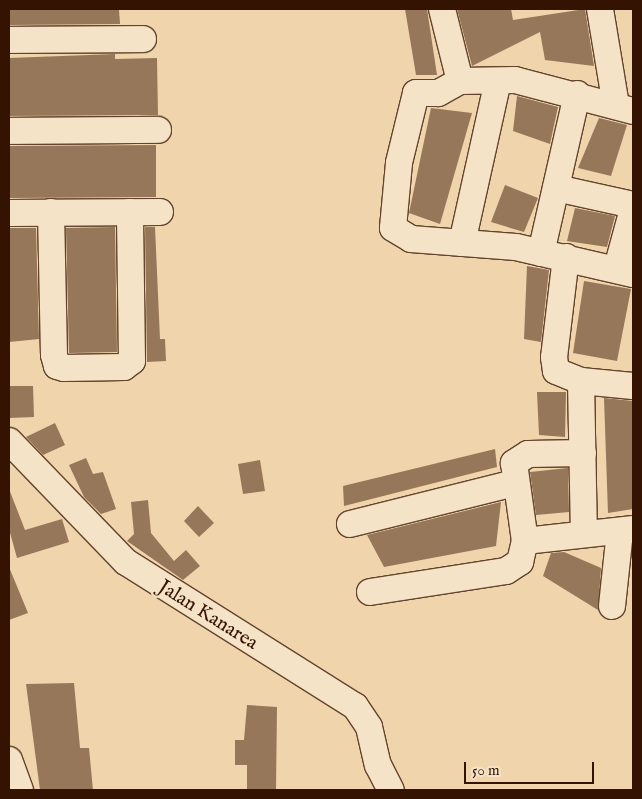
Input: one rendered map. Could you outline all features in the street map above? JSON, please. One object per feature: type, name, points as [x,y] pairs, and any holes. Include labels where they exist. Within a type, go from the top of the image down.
[{"type":"street","points":[[442,9],[460,82]]},
{"type":"street","points":[[600,9],[625,109]]},
{"type":"street","points":[[9,40],[143,39]]},
{"type":"street","points":[[462,243],[498,81]]},
{"type":"street","points":[[625,109],[530,82],[460,82],[440,92],[418,92],[412,96],[399,163],[393,228],[411,239],[462,243],[554,255],[625,271],[633,209]]},
{"type":"street","points":[[577,94],[556,188],[554,363],[562,375],[581,381],[633,386]]},
{"type":"street","points":[[9,131],[158,130]]},
{"type":"street","points":[[556,188],[633,205]]},
{"type":"street","points":[[51,212],[54,355],[57,366],[64,368],[124,367],[132,360],[130,212]]},
{"type":"street","points":[[9,213],[160,212]]},
{"type":"street","points":[[581,381],[584,534]]},
{"type":"street","name":"Jalan Kanarea","points":[[9,441],[126,562],[355,706],[369,727],[378,765],[391,790]]},
{"type":"street","points":[[370,592],[506,571],[520,562],[525,541],[512,467],[522,456],[582,453]]},
{"type":"street","points":[[350,524],[514,483]]},
{"type":"street","points":[[525,541],[627,530],[612,606]]},
{"type":"street","points":[[9,760],[20,790]]},
{"type":"building","points":[[9,9],[119,9],[120,24],[9,25]]},
{"type":"building","points":[[405,9],[427,9],[437,75],[416,75]]},
{"type":"building","points":[[457,9],[511,9],[513,20],[585,9],[594,66],[545,60],[540,32],[472,66]]},
{"type":"building","points":[[115,54],[115,59],[157,58],[158,115],[9,116],[9,58]]},
{"type":"building","points":[[517,96],[558,107],[550,144],[513,131]]},
{"type":"building","points":[[431,108],[472,113],[440,224],[409,213]]},
{"type":"building","points":[[599,118],[627,125],[611,176],[578,168]]},
{"type":"building","points":[[156,145],[156,197],[9,198],[9,146]]},
{"type":"building","points":[[505,185],[538,198],[524,232],[491,222]]},
{"type":"building","points":[[575,208],[615,216],[607,247],[567,241]]},
{"type":"building","points":[[115,227],[117,352],[69,353],[66,228]]},
{"type":"building","points":[[145,227],[155,227],[160,339],[165,339],[166,361],[147,362]]},
{"type":"building","points":[[10,228],[36,228],[39,339],[9,342]]},
{"type":"building","points":[[527,266],[549,270],[541,342],[524,339]]},
{"type":"building","points":[[584,281],[631,289],[617,361],[573,353]]},
{"type":"building","points":[[9,386],[33,386],[34,417],[9,418]]},
{"type":"building","points":[[537,392],[566,392],[565,437],[539,435]]},
{"type":"building","points":[[604,398],[633,401],[633,509],[608,513]]},
{"type":"building","points":[[55,423],[65,445],[43,455],[26,437]]},
{"type":"building","points":[[495,449],[497,467],[344,506],[343,486]]},
{"type":"building","points":[[86,458],[93,474],[103,472],[116,509],[101,514],[84,497],[69,465]]},
{"type":"building","points":[[260,460],[265,491],[243,494],[238,464]]},
{"type":"building","points":[[568,468],[569,512],[536,515],[530,472]]},
{"type":"building","points":[[9,489],[25,530],[62,519],[69,542],[17,558],[9,529]]},
{"type":"building","points":[[148,500],[151,533],[174,561],[186,550],[200,566],[183,580],[127,541],[134,534],[131,502]]},
{"type":"building","points":[[501,502],[496,546],[384,567],[367,535]]},
{"type":"building","points":[[198,506],[214,523],[199,537],[184,521]]},
{"type":"building","points":[[564,552],[601,568],[598,610],[543,576],[551,553]]},
{"type":"building","points":[[9,567],[28,613],[9,620]]},
{"type":"building","points":[[74,683],[80,748],[89,748],[93,790],[40,790],[26,684]]},
{"type":"building","points":[[247,705],[277,707],[276,790],[247,790],[247,765],[235,765],[235,740],[244,740]]}]
